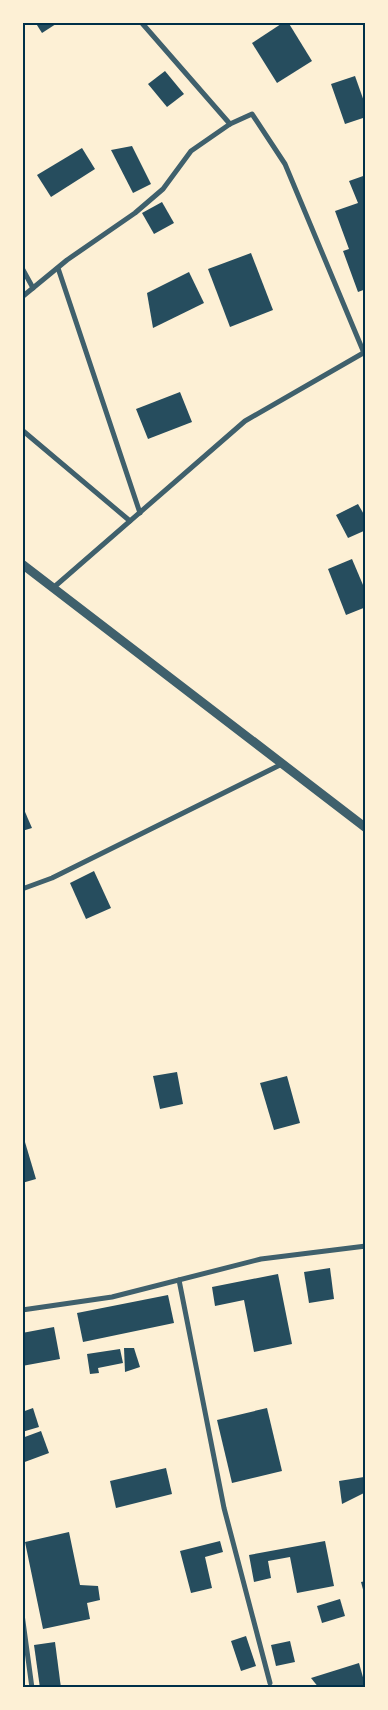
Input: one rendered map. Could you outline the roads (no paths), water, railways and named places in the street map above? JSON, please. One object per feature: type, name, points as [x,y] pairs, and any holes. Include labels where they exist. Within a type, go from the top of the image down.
[{"type":"street","points":[[141,22],[230,124]]},
{"type":"street","points":[[22,297],[163,189],[191,151],[230,124],[252,114],[285,164],[365,352],[245,421],[53,588]]},
{"type":"street","points":[[22,268],[33,288]]},
{"type":"street","points":[[58,268],[140,513]]},
{"type":"street","points":[[22,430],[130,521]]},
{"type":"street","points":[[22,564],[366,828]]},
{"type":"street","points":[[22,890],[52,878],[282,764]]},
{"type":"street","points":[[22,1310],[112,1297],[262,1259],[366,1246]]},
{"type":"street","points":[[179,1280],[224,1508],[270,1683]]},
{"type":"street","points":[[22,1614],[32,1688]]}]
